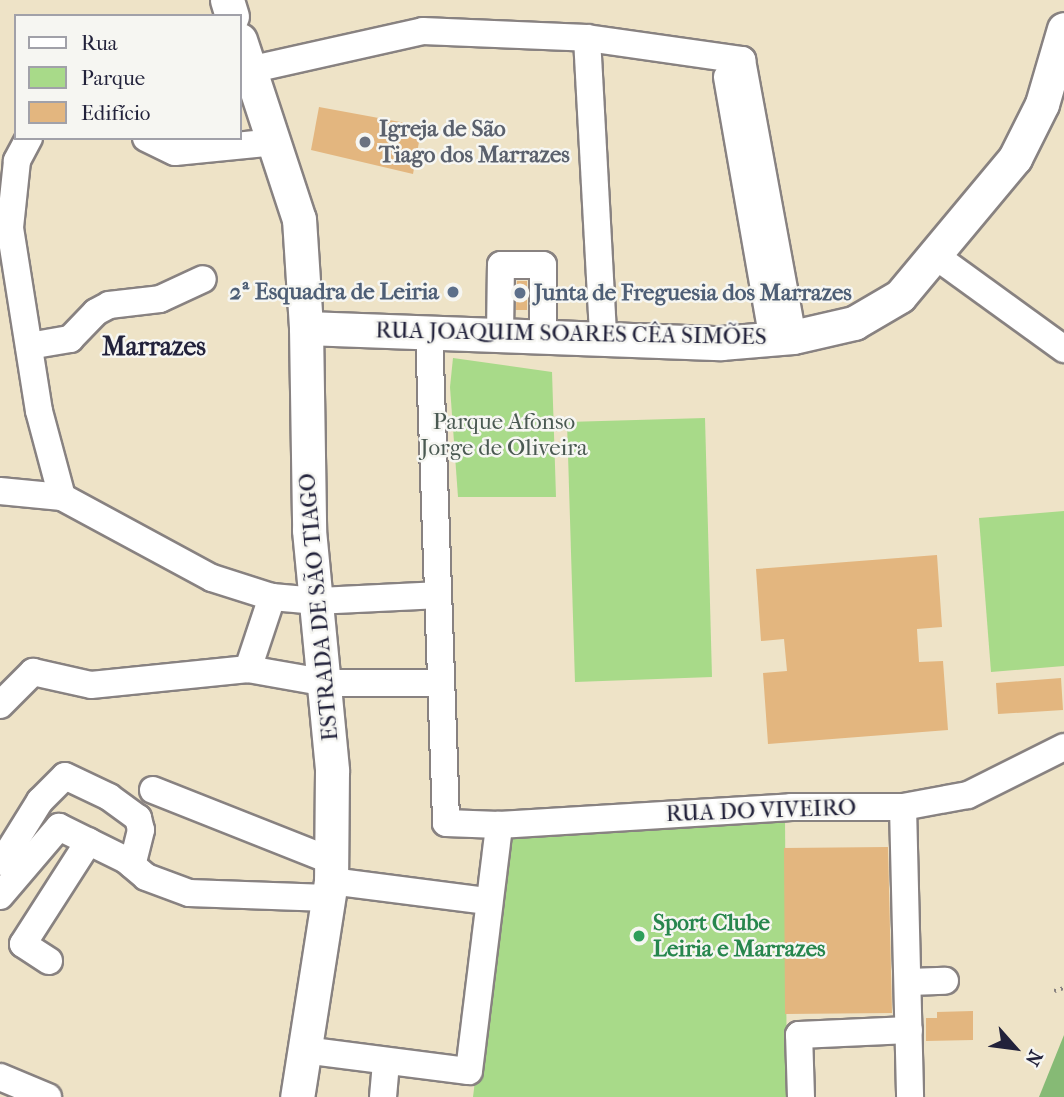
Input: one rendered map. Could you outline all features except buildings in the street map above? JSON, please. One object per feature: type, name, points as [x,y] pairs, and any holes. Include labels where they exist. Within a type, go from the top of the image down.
[{"type":"main road","name":"RUA JOAQUIM SOARES CÊA SIMÕES","points":[[1015,159],[1060,67],[1064,29]]},
{"type":"main road","name":"ESTRADA DE SÃO TIAGO","points":[[244,55],[276,142],[299,219],[306,328],[309,530],[327,683],[330,880],[297,1097]]},
{"type":"main road","name":"RUA JOAQUIM SOARES CÊA SIMÕES","points":[[306,328],[721,343],[783,339],[870,317],[900,296],[937,257],[1015,159],[1064,105]]},
{"type":"street","points":[[244,55],[423,31],[587,38],[742,61],[783,339]]},
{"type":"street","points":[[587,38],[603,337]]},
{"type":"street","points":[[28,140],[17,161],[5,227],[39,411],[62,497]]},
{"type":"street","points":[[150,140],[175,152],[276,142]]},
{"type":"street","points":[[937,257],[1064,349]]},
{"type":"street","points":[[500,335],[501,265],[543,265],[543,336]]},
{"type":"street","points":[[29,346],[70,338],[110,305],[160,299],[203,279]]},
{"type":"street","points":[[2,700],[33,672],[91,685],[248,669],[327,683],[441,683],[429,333]]},
{"type":"street","points":[[0,491],[62,497],[212,578],[272,597],[317,601],[438,595]]},
{"type":"street","points":[[248,669],[272,597]]},
{"type":"street","name":"RUA DO VIVEIRO","points":[[441,683],[446,823],[499,825],[791,807],[904,807],[946,813],[1064,747]]},
{"type":"street","points":[[0,896],[6,866],[46,793],[65,776],[109,797],[138,818],[141,830],[132,865]]},
{"type":"street","points":[[153,790],[330,880]]},
{"type":"street","points":[[904,807],[910,1097]]},
{"type":"street","points":[[304,1050],[469,1071],[499,825]]},
{"type":"street","points":[[6,866],[59,827],[132,865],[146,877],[189,893],[330,880],[488,901]]},
{"type":"street","points":[[49,961],[23,944],[89,841]]},
{"type":"street","points":[[909,982],[945,981]]},
{"type":"street","points":[[801,1097],[800,1035],[909,1030]]},
{"type":"street","points":[[383,1097],[386,1062]]},
{"type":"street","points":[[0,1077],[48,1097]]},
{"type":"path","points":[[1054,990],[1064,988]]},
{"type":"green space","name":"Parque Afonso Jorge de Oliveira","points":[[453,358],[552,372],[556,497],[458,497],[450,387]]},
{"type":"green space","points":[[705,418],[712,677],[575,682],[567,422]]},
{"type":"green space","points":[[1064,511],[1064,666],[991,672],[979,518]]},
{"type":"green space","name":"Sport Clube Leiria e Marrazes","points":[[785,817],[787,1097],[473,1097],[504,843],[517,836]]},
{"type":"green space","points":[[1064,1035],[1064,1097],[1039,1097]]},
{"type":"place","name":"Igreja de São Tiago dos Marrazes","points":[[365,142]]},
{"type":"place","name":"2ª Esquadra de Leiria","points":[[453,292]]},
{"type":"place","name":"Junta de Freguesia dos Marrazes","points":[[520,293]]},
{"type":"place","name":"Sport Clube Leiria e Marrazes","points":[[639,936]]},
{"type":"district","name":"Marrazes","points":[[154,347]]}]
